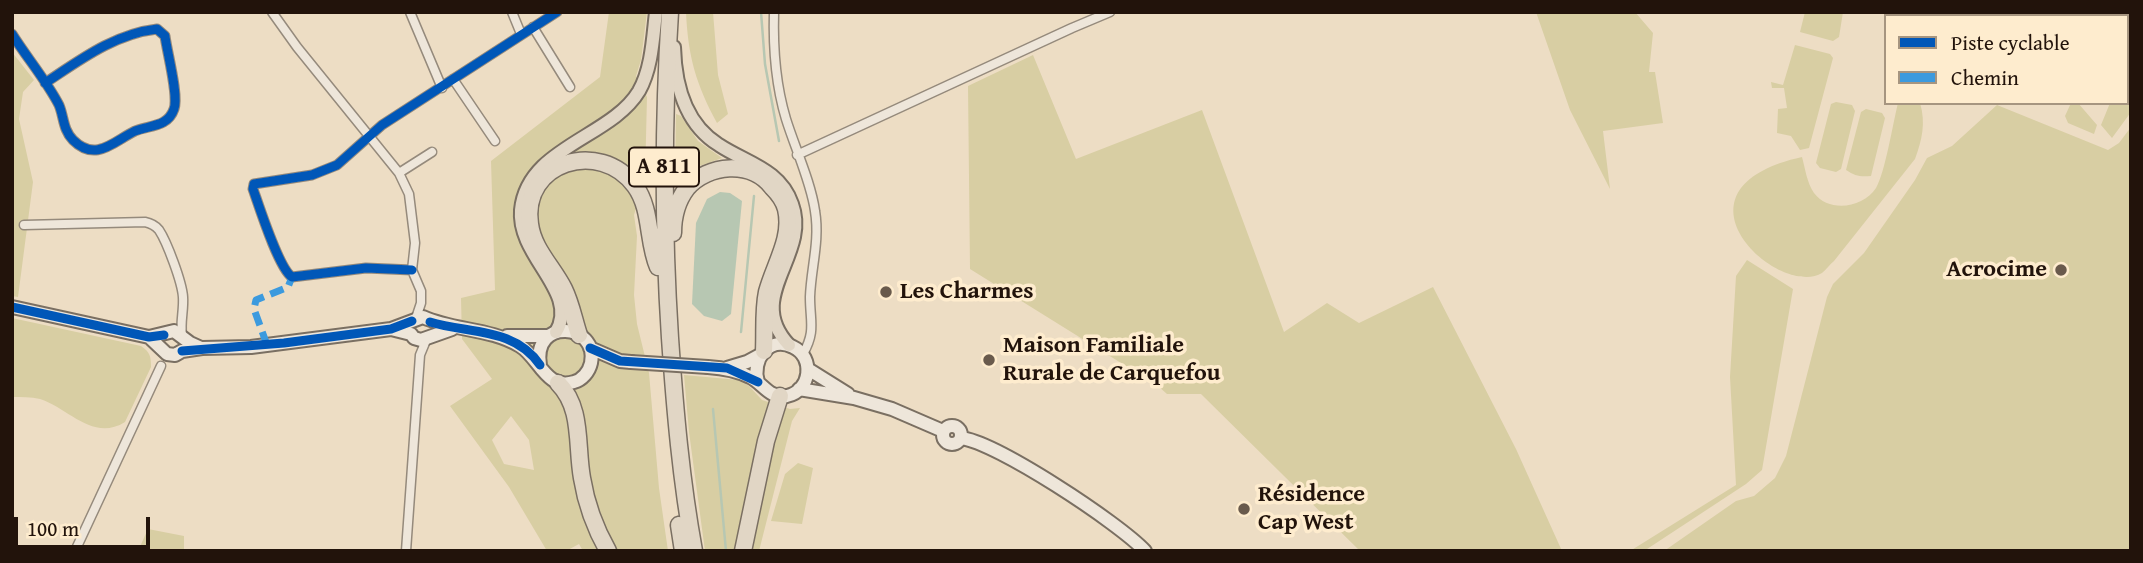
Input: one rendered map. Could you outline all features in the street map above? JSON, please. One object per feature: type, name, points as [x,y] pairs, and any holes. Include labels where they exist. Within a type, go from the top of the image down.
[{"type":"highway","name":"A 811","points":[[663,12],[658,125],[658,267],[669,439],[683,551]]},
{"type":"highway","name":"A 811","points":[[672,12],[664,164],[665,251],[679,453],[694,551]]},
{"type":"highway","points":[[579,335],[567,296],[534,241],[529,222],[530,203],[539,184],[552,170],[582,160],[600,161],[617,168],[636,186],[644,205],[653,256],[658,267]]},
{"type":"highway","points":[[669,323],[673,314],[673,226],[678,205],[698,178],[713,171],[744,169],[769,182],[786,209],[785,244],[767,292],[762,353]]},
{"type":"highway","points":[[558,383],[570,398],[575,412],[582,478],[591,514],[608,551]]},
{"type":"highway","points":[[743,551],[766,441],[780,396]]},
{"type":"main road","points":[[540,365],[540,349],[561,323],[561,301],[526,241],[521,208],[532,180],[541,169],[612,119],[640,90],[647,69],[656,12]]},
{"type":"main road","points":[[672,12],[676,68],[682,95],[691,117],[707,136],[720,146],[770,173],[785,188],[793,206],[795,234],[777,286],[773,307],[774,325],[789,345],[803,354],[808,369],[804,383],[787,396],[780,396],[771,394],[758,382],[727,368]]},
{"type":"main road","points":[[12,307],[202,348],[251,347],[391,329],[459,328],[503,337],[564,331],[579,335],[590,348],[625,361],[727,368],[747,362],[775,345],[789,345]]},
{"type":"main road","points":[[503,337],[522,347],[547,376],[565,384],[580,380],[589,369],[592,362],[590,348]]},
{"type":"main road","points":[[758,382],[755,368],[762,353]]},
{"type":"main road","points":[[589,369],[625,361]]},
{"type":"main road","points":[[808,369],[854,398]]},
{"type":"main road","points":[[799,389],[854,398],[892,409],[943,431],[943,438],[947,443],[955,443],[961,438],[977,441],[1098,513],[1145,551]]},
{"type":"street","points":[[272,12],[399,173],[409,194],[415,243],[412,270],[420,286],[421,355],[407,551]]},
{"type":"street","points":[[410,12],[442,88]]},
{"type":"street","points":[[512,12],[521,34]]},
{"type":"street","points":[[412,270],[366,268],[292,277],[279,255],[253,189],[254,184],[312,175],[337,165],[382,125],[557,12]]},
{"type":"street","points":[[774,12],[779,87],[785,116],[815,209],[817,228],[810,298],[813,331],[803,354]]},
{"type":"street","points":[[797,155],[1110,12]]},
{"type":"street","points":[[533,27],[570,88]]},
{"type":"street","points":[[12,34],[60,108],[68,133],[78,144],[90,149],[105,149],[138,130],[164,123],[171,117],[176,102],[165,36],[157,29],[138,32],[101,47],[45,83]]},
{"type":"street","points":[[453,79],[495,141]]},
{"type":"street","points":[[399,173],[432,152]]},
{"type":"street","points":[[24,225],[152,224],[159,230],[179,279],[183,299],[180,320],[172,343],[75,551]]},
{"type":"shaded area","points":[[609,12],[647,12],[641,60],[636,76],[647,97],[645,178],[634,215],[637,236],[634,295],[637,324],[649,373],[659,488],[668,551],[583,551],[579,544],[566,551],[547,551],[509,487],[450,406],[492,379],[462,339],[461,298],[495,290],[491,161],[600,77]],"holes":[[[511,416],[529,440],[534,470],[504,464],[492,440]]]},
{"type":"shaded area","points":[[686,12],[713,12],[718,75],[728,114],[717,123],[694,70]]},
{"type":"shaded area","points":[[1536,12],[1635,12],[1653,33],[1649,72],[1655,72],[1663,123],[1603,131],[1610,189],[1570,110]]},
{"type":"shaded area","points":[[1805,12],[1843,12],[1839,37],[1833,41],[1800,32]]},
{"type":"shaded area","points":[[1795,45],[1830,54],[1833,58],[1809,148],[1800,150],[1791,136],[1777,133],[1778,109],[1787,108],[1784,88],[1772,88],[1771,82],[1783,85]]},
{"type":"shaded area","points":[[12,52],[34,80],[23,92],[19,119],[33,182],[18,297],[12,296]]},
{"type":"shaded area","points":[[1033,55],[1076,159],[1202,110],[1284,332],[1327,303],[1359,323],[1433,287],[1516,449],[1562,551],[1360,551],[1201,394],[1167,394],[970,269],[968,86]]},
{"type":"shaded area","points":[[2129,83],[2131,84],[2131,112],[2112,138],[2101,125],[2109,105],[2129,105]]},
{"type":"shaded area","points":[[1836,102],[1852,105],[1855,111],[1841,169],[1836,172],[1820,168],[1816,163],[1831,104]]},
{"type":"shaded area","points":[[1898,105],[1920,105],[1922,131],[1915,159],[1822,273],[1803,277],[1780,270],[1759,256],[1742,237],[1734,215],[1738,192],[1760,172],[1802,157],[1814,193],[1828,203],[1846,206],[1870,195],[1876,188],[1886,160]]},
{"type":"shaded area","points":[[1997,105],[2108,150],[2119,143],[2131,127],[2131,551],[1664,551],[1736,501],[1754,496],[1775,478],[1786,456],[1827,297],[1833,284],[1864,253],[1915,180],[1927,158],[1952,146]]},
{"type":"shaded area","points":[[2070,105],[2080,105],[2097,125],[2094,134],[2068,123],[2065,116]]},
{"type":"shaded area","points":[[1866,109],[1882,113],[1885,118],[1871,176],[1855,175],[1846,170],[1861,112]]},
{"type":"shaded area","points":[[676,114],[681,116],[698,141],[722,158],[694,168],[675,182]]},
{"type":"shaded area","points":[[720,192],[730,193],[742,201],[731,314],[722,321],[704,316],[692,304],[696,223],[707,199]]},
{"type":"shaded area","points":[[1747,260],[1793,289],[1762,470],[1746,484],[1644,551],[1630,551],[1736,485],[1730,377],[1736,276]]},
{"type":"shaded area","points":[[12,318],[141,346],[146,350],[151,367],[125,422],[113,427],[92,426],[40,399],[12,397]]},
{"type":"shaded area","points":[[684,375],[739,380],[762,400],[790,409],[800,408],[792,421],[759,551],[705,551]]},
{"type":"shaded area","points":[[798,463],[813,468],[802,524],[771,521],[785,474]]},
{"type":"shaded area","points":[[148,529],[184,536],[184,551],[138,551]]},
{"type":"waterway","points":[[761,12],[765,64],[779,141]]},
{"type":"waterway","points":[[741,332],[754,196]]},
{"type":"waterway","points":[[713,409],[726,551]]},
{"type":"marked path","points":[[267,345],[254,309],[256,300],[288,287],[292,277]]},
{"type":"cycle path","points":[[412,270],[366,268],[292,277],[281,262],[270,236],[253,189],[254,184],[312,175],[337,165],[382,125],[557,12]]},
{"type":"cycle path","points":[[12,34],[42,78],[48,87],[54,96],[65,128],[81,147],[89,150],[105,148],[135,131],[163,122],[174,109],[174,84],[165,36],[157,29],[112,42],[84,57],[71,66],[58,74],[45,83]]},
{"type":"cycle path","points":[[12,307],[149,337],[164,335]]},
{"type":"cycle path","points":[[182,351],[284,343],[391,329],[412,321]]},
{"type":"cycle path","points":[[430,322],[504,338],[517,344],[540,365]]},
{"type":"cycle path","points":[[590,348],[620,361],[727,368],[758,382]]},
{"type":"place","name":"Acrocime","points":[[2061,270]]},
{"type":"place","name":"Les Charmes","points":[[886,292]]},
{"type":"place","name":"Maison Familiale Rurale de Carquefou","points":[[989,360]]},
{"type":"place","name":"Résidence Cap West","points":[[1244,509]]}]
